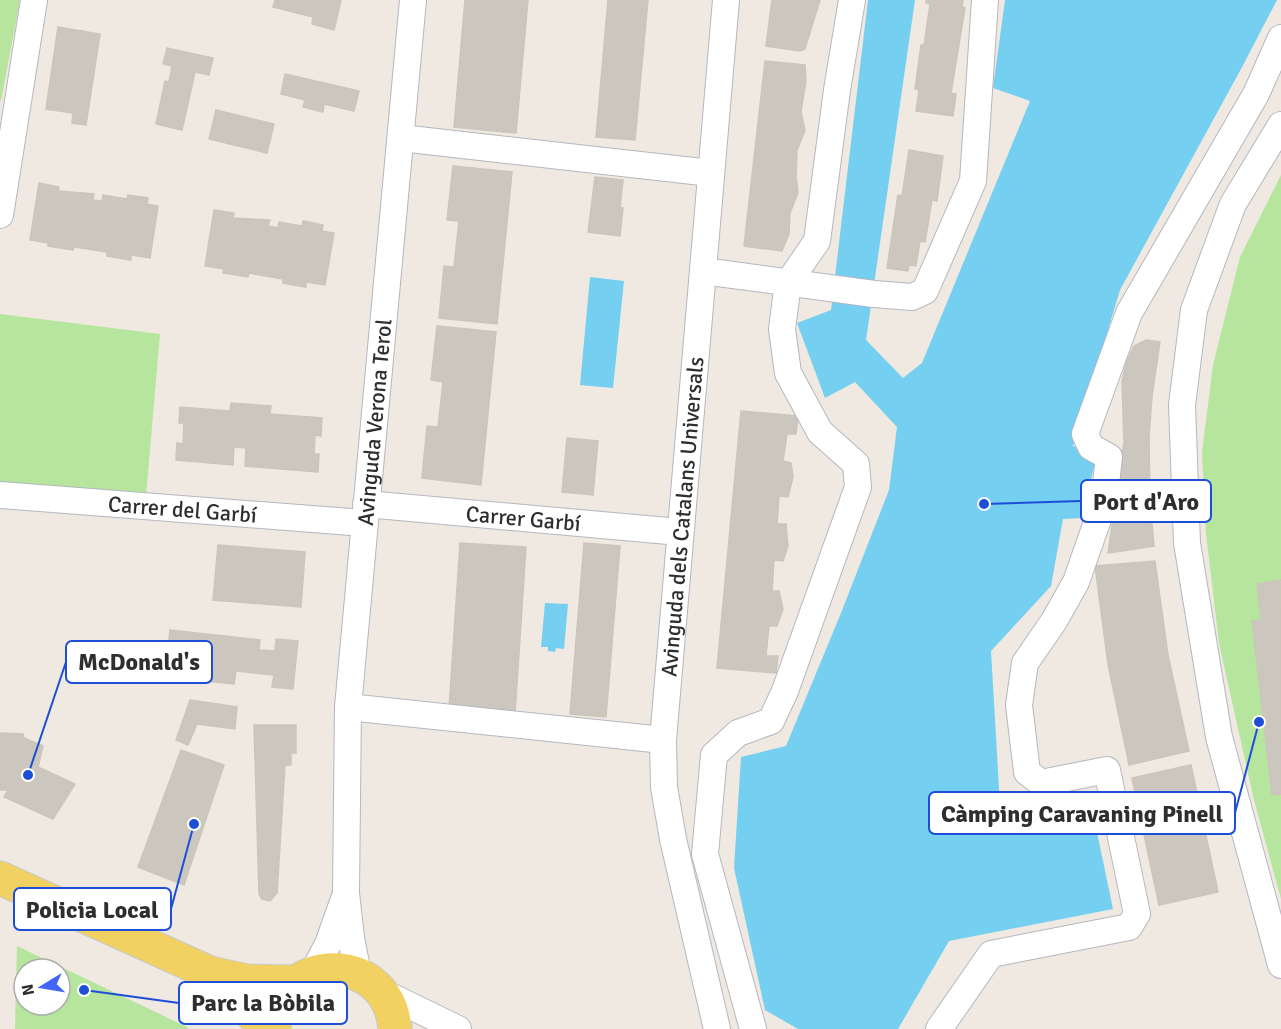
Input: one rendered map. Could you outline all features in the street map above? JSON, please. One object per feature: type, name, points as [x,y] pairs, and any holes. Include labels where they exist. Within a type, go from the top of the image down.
[{"type":"main road","points":[[0,878],[210,973],[247,981],[305,978],[336,969],[370,983],[391,1011],[395,1029]]},
{"type":"main road","points":[[210,973],[267,1029]]},
{"type":"main road","points":[[274,1029],[279,1006],[284,997],[305,978]]},
{"type":"street","points":[[0,215],[34,0]]},
{"type":"street","name":"Avinguda Verona Terol","points":[[370,983],[351,938],[346,893],[348,707],[413,0]]},
{"type":"street","name":"Avinguda dels Catalans Universals","points":[[717,1029],[673,839],[664,787],[663,740],[726,0]]},
{"type":"street","points":[[753,1029],[705,854],[714,755],[738,733],[771,721],[785,691],[858,487],[856,464],[820,432],[788,373],[782,329],[788,283],[817,241],[837,90],[852,0]]},
{"type":"street","points":[[703,271],[874,294],[912,297],[925,291],[973,181],[985,0]]},
{"type":"street","points":[[939,1029],[991,954],[1129,927],[1137,914],[1107,770],[1041,783],[1027,772],[1019,705],[1025,663],[1054,621],[1076,582],[1104,502],[1109,457],[1091,447],[1085,434],[1129,313],[1256,94],[1281,38]]},
{"type":"street","points":[[1281,125],[1233,204],[1194,310],[1182,405],[1187,543],[1219,737],[1281,965]]},
{"type":"street","points":[[401,138],[711,173]]},
{"type":"street","name":"Carrer del Garbí","points":[[0,495],[365,513]]},
{"type":"street","name":"Carrer Garbí","points":[[365,513],[680,532]]},
{"type":"street","points":[[348,707],[663,740]]},
{"type":"street","name":"Avinguda Verona Terol","points":[[305,978],[328,944],[346,893]]},
{"type":"street","points":[[370,983],[458,1029]]},
{"type":"green space","points":[[0,0],[20,0],[1,101],[0,101]]},
{"type":"green space","points":[[1281,175],[1281,899],[1254,800],[1219,643],[1206,534],[1202,453],[1213,365],[1240,257]]},
{"type":"green space","points":[[0,314],[160,334],[146,496],[0,484]]},
{"type":"green space","points":[[17,946],[40,957],[17,957]]},
{"type":"green space","points":[[72,972],[189,1029],[15,1029],[15,1017],[72,1017]]},
{"type":"water","points":[[868,0],[915,0],[866,340],[903,378],[922,363],[1030,101],[993,88],[1005,0],[1277,0],[1120,290],[1073,446],[1097,454],[1082,518],[1063,519],[1051,586],[991,651],[1000,805],[1089,794],[1113,909],[949,941],[898,1029],[798,1029],[765,1010],[734,868],[741,757],[786,746],[889,490],[897,427],[855,382],[825,398],[797,323],[831,310]]},
{"type":"water","points":[[590,277],[624,281],[613,388],[580,385]]},
{"type":"water","points":[[545,603],[568,604],[564,649],[556,648],[555,652],[548,651],[548,647],[541,647]]},
{"type":"building","points":[[275,0],[341,0],[334,30],[312,24],[313,17],[273,7]]},
{"type":"building","points":[[465,0],[528,0],[516,133],[454,127]]},
{"type":"building","points":[[608,0],[648,0],[635,140],[596,137]]},
{"type":"building","points":[[772,0],[820,0],[805,49],[800,51],[766,46]]},
{"type":"building","points":[[926,0],[963,0],[962,7],[965,8],[951,93],[956,94],[953,116],[916,111],[919,90],[915,89],[930,4],[926,3]]},
{"type":"building","points":[[58,27],[100,34],[86,125],[72,123],[73,113],[46,109]]},
{"type":"building","points":[[167,48],[213,58],[209,75],[195,72],[182,130],[156,124],[165,81],[169,82],[172,66],[163,64]]},
{"type":"building","points":[[765,61],[805,65],[806,81],[801,111],[805,131],[797,150],[798,193],[790,213],[789,234],[782,251],[744,246]]},
{"type":"building","points":[[285,74],[359,91],[354,111],[324,104],[323,112],[303,107],[305,100],[281,94]]},
{"type":"building","points":[[216,110],[274,124],[267,153],[209,139]]},
{"type":"building","points":[[909,150],[943,156],[937,201],[932,200],[925,242],[920,241],[916,266],[909,265],[908,271],[887,268],[898,195],[902,196]]},
{"type":"building","points":[[453,166],[512,172],[497,324],[439,318],[444,266],[454,267],[459,221],[447,220]]},
{"type":"building","points":[[595,177],[623,180],[620,236],[588,232]]},
{"type":"building","points":[[39,183],[59,187],[58,191],[94,194],[93,200],[102,201],[103,195],[127,199],[128,195],[148,198],[147,204],[158,206],[150,258],[131,255],[131,260],[107,256],[107,252],[74,247],[73,250],[30,240]]},
{"type":"building","points":[[214,210],[234,213],[233,218],[270,220],[268,226],[278,228],[279,222],[302,226],[303,221],[323,225],[322,231],[334,233],[325,285],[306,282],[306,287],[283,283],[283,279],[249,273],[248,277],[223,273],[224,269],[205,266]]},
{"type":"building","points":[[437,326],[496,332],[481,485],[422,478],[427,426],[438,427],[443,382],[431,380]]},
{"type":"building","points":[[1146,340],[1160,342],[1149,437],[1150,502],[1154,546],[1108,553],[1124,442],[1122,381],[1126,363],[1134,346]]},
{"type":"building","points":[[231,403],[271,406],[270,414],[322,418],[321,436],[315,435],[314,454],[319,454],[318,472],[245,466],[246,448],[234,447],[233,465],[176,460],[177,443],[183,444],[184,423],[179,423],[180,407],[230,411]]},
{"type":"building","points":[[741,411],[798,416],[796,434],[787,434],[783,461],[791,463],[793,477],[788,497],[779,496],[777,524],[786,524],[788,546],[783,561],[774,560],[772,591],[779,591],[783,609],[777,626],[769,626],[766,656],[778,656],[776,673],[717,668]]},
{"type":"building","points":[[567,438],[598,441],[593,495],[562,492]]},
{"type":"building","points":[[460,543],[526,547],[515,714],[449,709]]},
{"type":"building","points":[[584,543],[620,546],[606,717],[570,714]]},
{"type":"building","points":[[218,545],[305,552],[301,607],[213,600]]},
{"type":"building","points":[[1155,561],[1168,655],[1189,751],[1129,765],[1108,664],[1095,566]]},
{"type":"building","points":[[1280,580],[1281,794],[1272,795],[1252,621],[1261,620],[1257,584]]},
{"type":"building","points":[[170,630],[260,640],[259,650],[275,651],[276,639],[298,641],[293,689],[272,687],[274,675],[236,671],[234,684],[165,677]]},
{"type":"building","points":[[190,700],[237,707],[235,729],[197,724],[188,745],[176,740]]},
{"type":"building","points":[[254,725],[296,725],[296,753],[291,753],[291,765],[285,765],[277,893],[270,901],[262,899],[259,894]]},
{"type":"building","points":[[0,733],[23,734],[24,738],[43,746],[38,767],[75,784],[53,819],[4,797],[8,790],[0,790]]},
{"type":"building","points":[[181,750],[224,765],[184,885],[138,867]]},
{"type":"building","points":[[1191,765],[1218,892],[1159,905],[1132,778]]},
{"type":"place","name":"Port d'Aro","points":[[984,504]]},
{"type":"place","name":"Càmping Caravaning Pinell","points":[[1259,722]]},
{"type":"place","name":"McDonald's","points":[[28,775]]},
{"type":"place","name":"Policia Local","points":[[194,824]]},
{"type":"place","name":"Parc la Bòbila","points":[[84,990]]}]
